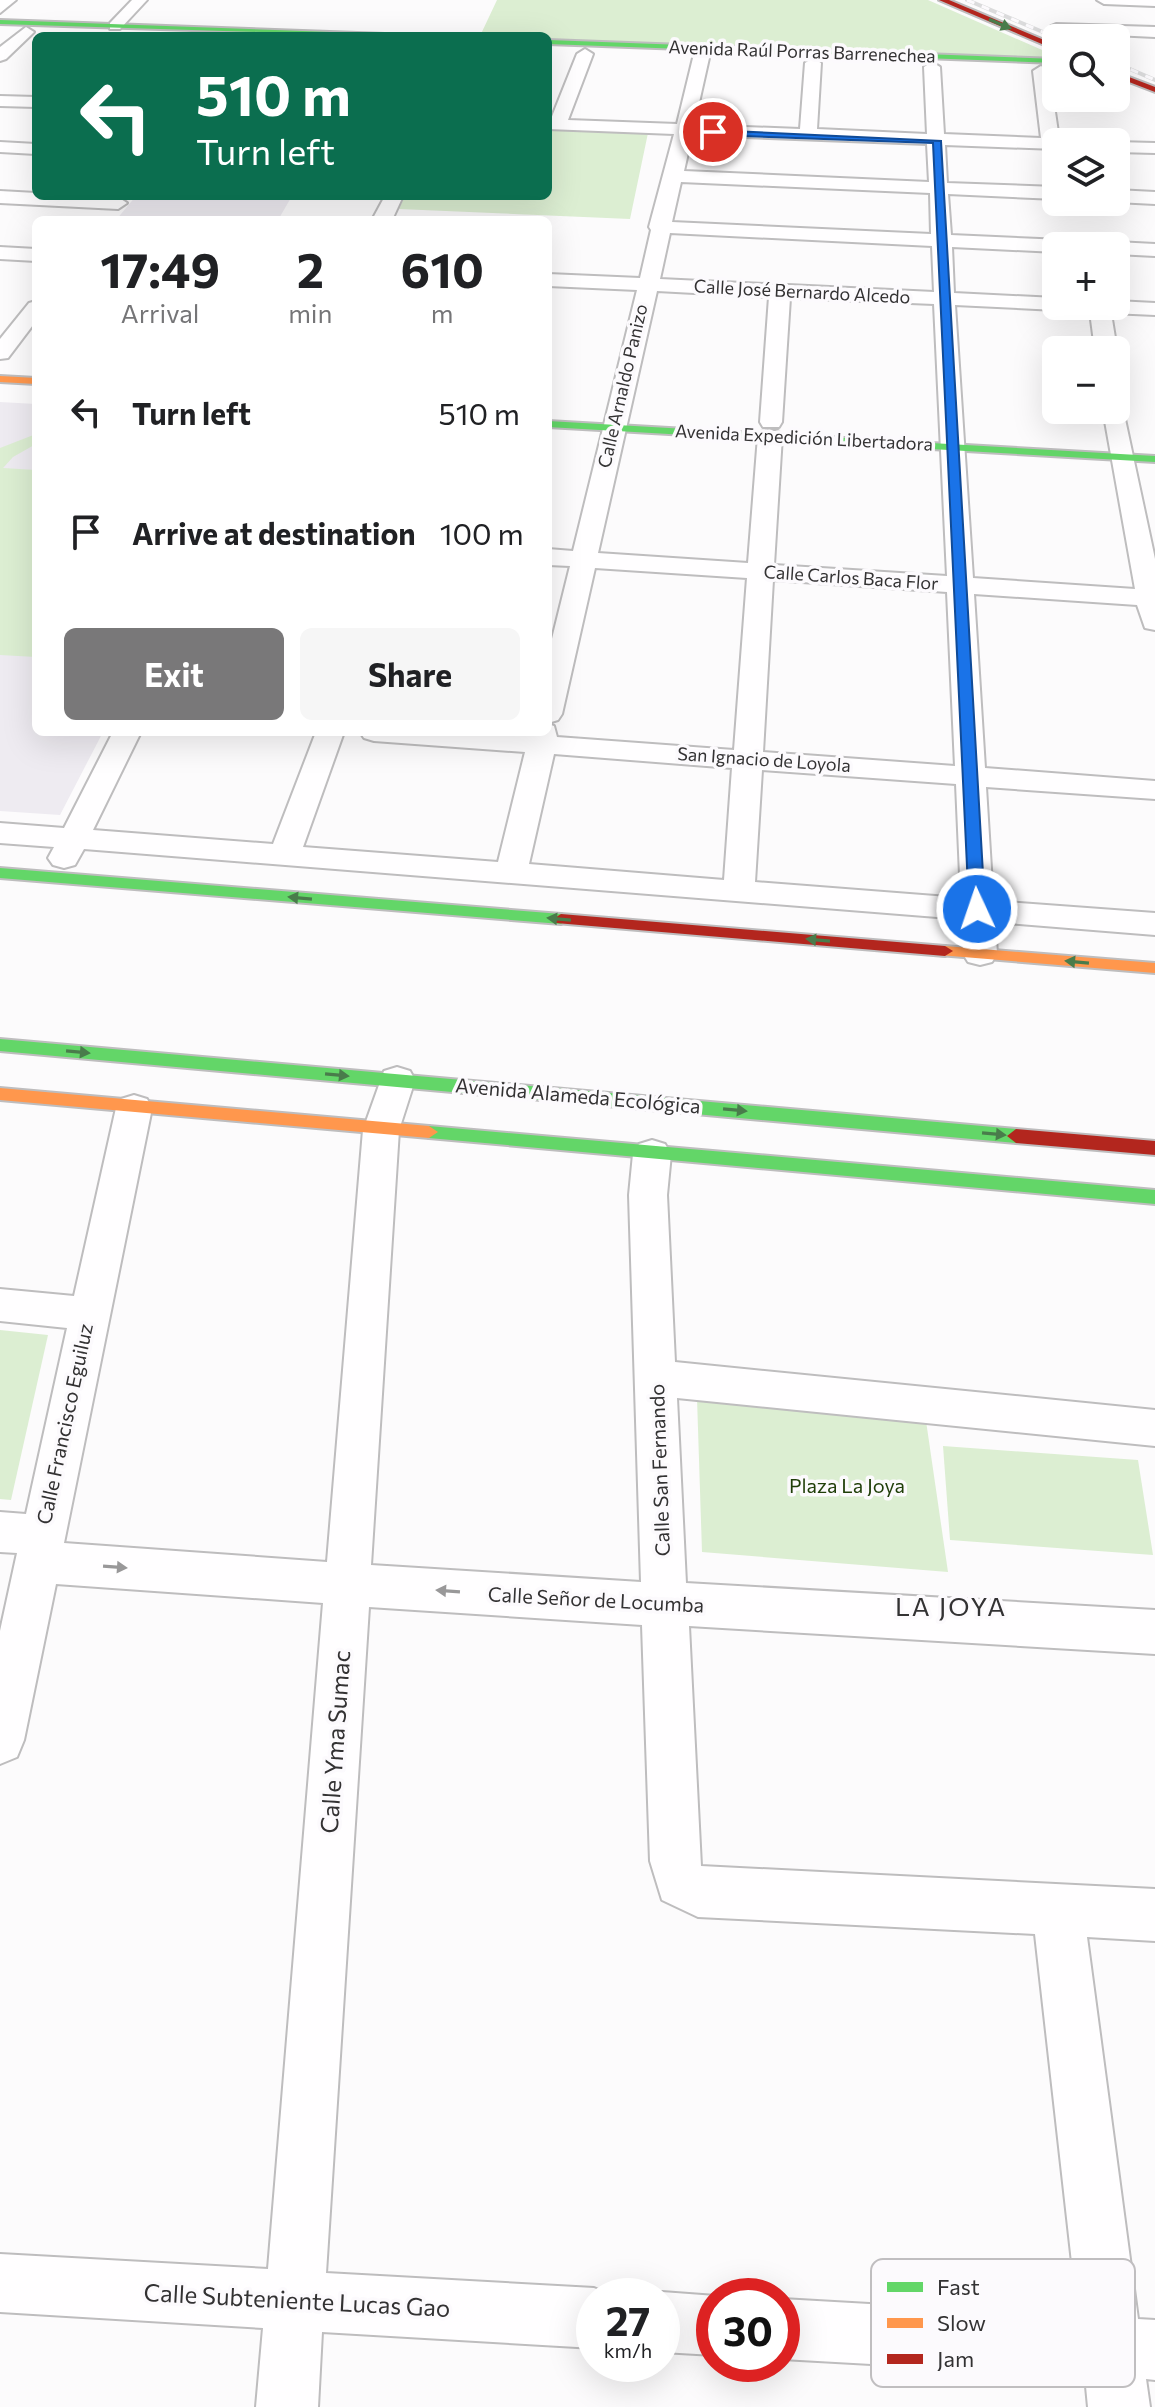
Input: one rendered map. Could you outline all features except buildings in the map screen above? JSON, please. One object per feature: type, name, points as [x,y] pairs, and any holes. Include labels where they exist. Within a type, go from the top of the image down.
[{"type":"street","points":[[0,8],[9,0]]},
{"type":"street","points":[[115,26],[140,0]]},
{"type":"street","points":[[943,0],[1042,42]]},
{"type":"street","points":[[987,0],[1044,24]]},
{"type":"street","points":[[1104,0],[1155,2]]},
{"type":"street","points":[[249,32],[266,10]]},
{"type":"street","points":[[0,22],[229,32]]},
{"type":"street","points":[[0,31],[32,32]]},
{"type":"street","points":[[1130,31],[1155,32]]},
{"type":"street","points":[[0,56],[26,32]]},
{"type":"street","name":"Avenida Raúl Porras Barrenechea","points":[[552,42],[1042,68]]},
{"type":"street","name":"Avenida Raúl Porras Barrenechea","points":[[552,52],[932,67],[1042,68]]},
{"type":"street","points":[[585,54],[552,125],[1042,144]]},
{"type":"street","name":"Calle Arnaldo Panizo","points":[[552,679],[558,627],[583,559],[701,58]]},
{"type":"street","points":[[808,136],[813,63]]},
{"type":"street","points":[[932,67],[980,954]]},
{"type":"street","points":[[1130,79],[1155,90]]},
{"type":"street","points":[[0,101],[32,102]]},
{"type":"street","points":[[0,147],[32,149]]},
{"type":"street","points":[[1130,147],[1155,148]]},
{"type":"street","points":[[671,176],[1042,192]]},
{"type":"street","points":[[0,197],[32,198]]},
{"type":"street","points":[[1130,197],[1155,198]]},
{"type":"street","points":[[108,216],[121,200]]},
{"type":"street","points":[[659,227],[1042,245]]},
{"type":"street","points":[[1130,249],[1155,250]]},
{"type":"street","points":[[0,253],[32,255]]},
{"type":"street","name":"Calle José Bernardo Alcedo","points":[[552,280],[1042,303]]},
{"type":"street","points":[[739,889],[780,291]]},
{"type":"street","points":[[1130,308],[1155,309]]},
{"type":"street","points":[[0,353],[32,312]]},
{"type":"street","points":[[0,379],[32,381]]},
{"type":"street","points":[[0,393],[32,395]]},
{"type":"street","name":"Avenida Expedición Libertadora","points":[[552,411],[615,420],[1120,450],[1155,459]]},
{"type":"street","name":"Avenida Expedición Libertadora","points":[[552,424],[615,420]]},
{"type":"street","points":[[1116,424],[1155,624]]},
{"type":"street","name":"Avenida Expedición Libertadora","points":[[1120,450],[1155,444]]},
{"type":"street","name":"Calle Carlos Baca Flor","points":[[552,557],[1152,598]]},
{"type":"street","points":[[55,878],[125,736]]},
{"type":"street","points":[[284,856],[329,736]]},
{"type":"street","name":"San Ignacio de Loyola","points":[[486,736],[542,738],[748,759],[1155,790]]},
{"type":"street","points":[[511,874],[542,738]]},
{"type":"street","points":[[0,833],[1155,924]]},
{"type":"street","points":[[0,873],[1155,968]]},
{"type":"street","name":"Avenida Alameda Ecológica","points":[[0,1045],[1155,1148]]},
{"type":"street","name":"Calle Yma Sumac","points":[[287,2407],[381,1130],[397,1080]]},
{"type":"street","points":[[0,1094],[1155,1197]]},
{"type":"street","name":"Calle Francisco Eguiluz","points":[[0,1740],[27,1543],[88,1314],[134,1108]]},
{"type":"street","name":"Calle San Fernando","points":[[652,1154],[648,1195],[675,1861],[680,1882],[698,1891],[1058,1910]]},
{"type":"street","points":[[0,1305],[88,1314]]},
{"type":"street","points":[[656,1378],[1155,1428]]},
{"type":"street","name":"Calle Señor de Locumba","points":[[27,1543],[348,1584],[628,1604],[666,1603],[1155,1632]]},
{"type":"street","points":[[1117,2259],[1058,1910],[1155,1915]]},
{"type":"street","name":"Calle Subteniente Lucas Gao","points":[[0,2283],[576,2317]]},
{"type":"street","points":[[800,2330],[871,2334]]},
{"type":"street","points":[[1119,2407],[1123,2387]]},
{"type":"shaded area","points":[[133,200],[290,200],[280,216],[119,216]]},
{"type":"shaded area","points":[[0,402],[32,404],[32,736],[101,736],[60,815],[0,811]]},
{"type":"green space","points":[[497,0],[928,0],[1042,50],[1042,57],[552,41],[552,32],[482,32]]},
{"type":"green space","points":[[552,128],[648,133],[630,219],[399,209],[403,200],[552,200]]},
{"type":"green space","points":[[32,436],[32,446],[13,457],[3,468],[32,470],[32,657],[0,655],[0,448]]},
{"type":"green space","points":[[0,1330],[48,1335],[11,1500],[0,1499]]},
{"type":"green space","name":"Plaza La Joya","points":[[697,1398],[925,1414],[948,1572],[702,1552]]},
{"type":"green space","points":[[943,1446],[1138,1460],[1153,1555],[950,1540]]},
{"type":"railway","points":[[967,0],[1042,32]]},
{"type":"railway","points":[[1130,69],[1155,80]]},
{"type":"traffic: fast","points":[[0,22],[275,32]]},
{"type":"traffic: fast","points":[[552,42],[1042,60]]},
{"type":"traffic: fast","points":[[552,424],[1155,459]]},
{"type":"traffic: fast","points":[[0,873],[561,919]]},
{"type":"traffic: fast","points":[[0,1045],[1016,1136]]},
{"type":"traffic: fast","points":[[429,1132],[1155,1197]]},
{"type":"traffic: slow","points":[[0,379],[32,381]]},
{"type":"traffic: slow","points":[[945,951],[1155,968]]},
{"type":"traffic: slow","points":[[0,1094],[429,1132]]},
{"type":"traffic: jam","points":[[943,0],[1042,42]]},
{"type":"traffic: jam","points":[[1130,80],[1155,90]]},
{"type":"traffic: jam","points":[[561,919],[945,951]]},
{"type":"traffic: jam","points":[[1016,1136],[1155,1148]]},
{"type":"district","name":"LA JOYA","points":[[951,1607]]},
{"type":"route","points":[[713,132],[937,141],[977,909]]}]
